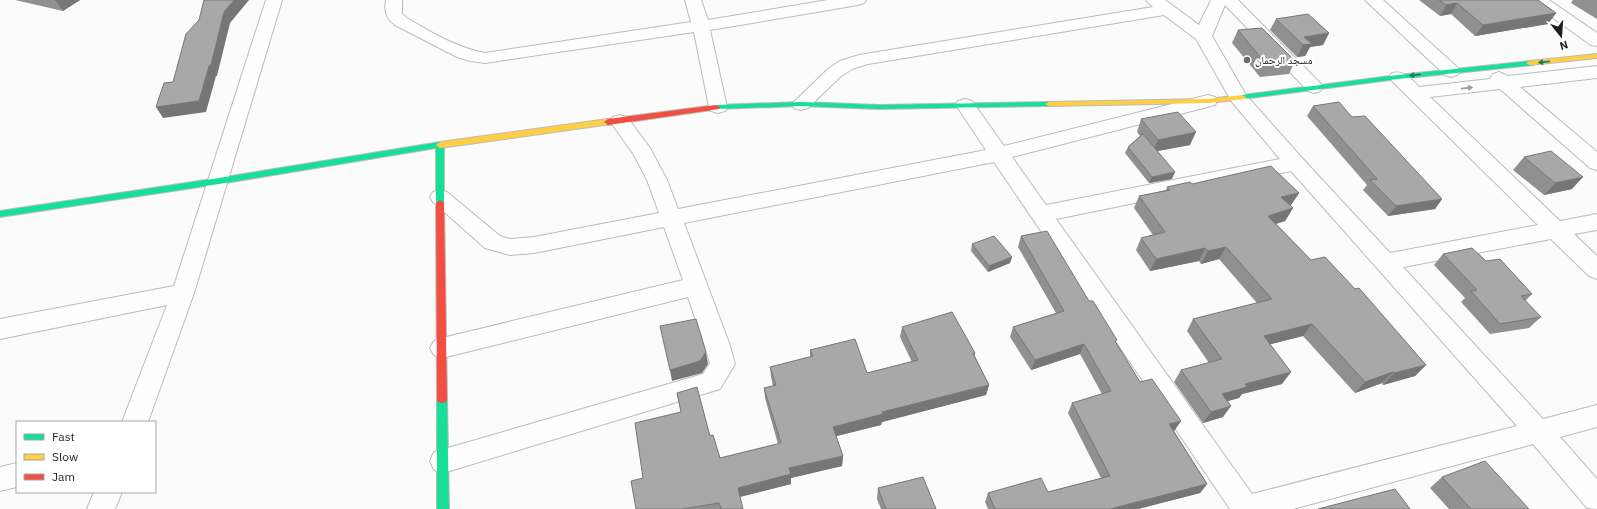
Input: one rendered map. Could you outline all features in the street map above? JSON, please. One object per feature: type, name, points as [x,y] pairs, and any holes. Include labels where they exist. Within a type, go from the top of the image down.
[{"type":"street","points":[[135,421],[183,293],[274,0]]},
{"type":"street","points":[[394,0],[393,12],[395,18],[427,36],[470,56],[477,57],[494,57],[701,26],[814,4],[858,0]]},
{"type":"street","points":[[693,0],[701,26],[718,107]]},
{"type":"street","points":[[1203,36],[1219,0]]},
{"type":"street","points":[[1229,0],[1314,87]]},
{"type":"street","points":[[1373,0],[1451,72]]},
{"type":"street","points":[[1538,0],[1597,41]]},
{"type":"street","points":[[801,104],[846,65],[864,59],[1160,5],[1203,36],[1239,98],[1295,163],[1538,431],[1597,499]]},
{"type":"street","points":[[0,214],[219,181],[440,145],[718,107],[801,104],[879,107],[1208,101],[1398,77],[1597,56]]},
{"type":"street","points":[[1488,68],[1597,163]]},
{"type":"street","points":[[1414,93],[1505,84],[1597,72]]},
{"type":"street","points":[[1398,77],[1597,270]]},
{"type":"street","points":[[440,197],[493,242],[510,247],[534,245],[998,154],[1208,101]]},
{"type":"street","points":[[965,105],[1245,509],[1597,416]]},
{"type":"street","points":[[443,461],[711,382],[723,364],[717,343],[657,180],[643,153],[620,121]]},
{"type":"street","points":[[440,145],[443,509]]},
{"type":"street","points":[[1041,214],[1295,163]]},
{"type":"street","points":[[1385,262],[1597,222]]},
{"type":"street","points":[[442,348],[696,286]]},
{"type":"street","points":[[0,329],[183,293]]},
{"type":"street","points":[[0,479],[16,475]]},
{"type":"street","points":[[101,509],[108,493]]},
{"type":"building","points":[[204,0],[234,0],[224,12],[211,65],[209,66],[199,101],[156,107],[164,83],[173,82],[186,34],[199,20]]},
{"type":"building","points":[[1439,0],[1538,0],[1556,13],[1483,25],[1457,3],[1446,5]]},
{"type":"building","points":[[1308,14],[1329,33],[1304,37],[1312,44],[1303,45],[1276,19]]},
{"type":"building","points":[[1262,28],[1295,61],[1266,64],[1238,30]]},
{"type":"building","points":[[1339,102],[1352,117],[1365,116],[1442,199],[1396,206],[1370,180],[1377,179],[1313,106]]},
{"type":"building","points":[[1178,112],[1196,132],[1158,140],[1141,119]]},
{"type":"building","points":[[1143,134],[1175,172],[1152,177],[1128,147]]},
{"type":"building","points":[[1551,151],[1583,177],[1555,183],[1524,157]]},
{"type":"building","points":[[1271,166],[1299,193],[1281,197],[1293,208],[1268,216],[1311,260],[1325,257],[1355,289],[1359,288],[1426,365],[1393,372],[1365,382],[1312,324],[1264,336],[1291,372],[1245,384],[1247,387],[1222,394],[1231,406],[1211,412],[1181,370],[1222,359],[1193,319],[1272,299],[1226,247],[1208,251],[1205,248],[1156,259],[1141,238],[1165,232],[1139,196],[1170,190],[1167,187],[1190,182],[1192,184]]},
{"type":"building","points":[[1047,231],[1089,301],[1093,301],[1140,382],[1152,379],[1181,421],[1169,424],[1207,484],[1110,509],[995,509],[988,493],[1041,478],[1048,492],[1110,476],[1072,403],[1111,391],[1084,344],[1035,360],[1013,327],[1064,311],[1021,236]]},
{"type":"building","points":[[994,236],[1012,257],[989,266],[972,244]]},
{"type":"building","points":[[1472,248],[1486,261],[1500,259],[1532,294],[1521,296],[1541,317],[1500,324],[1471,291],[1477,290],[1443,254]]},
{"type":"building","points":[[952,312],[975,353],[973,354],[989,385],[882,412],[883,414],[833,427],[843,456],[789,468],[791,474],[738,488],[743,509],[721,509],[719,503],[682,509],[636,509],[631,481],[643,478],[635,423],[681,412],[677,393],[697,387],[710,436],[713,435],[720,458],[781,443],[764,388],[776,385],[770,367],[813,356],[810,350],[855,339],[867,373],[918,360],[902,327]]},
{"type":"building","points":[[696,319],[706,352],[700,361],[670,370],[660,326]]},
{"type":"building","points":[[1485,461],[1529,509],[1471,509],[1442,477]]},
{"type":"building","points":[[923,477],[936,509],[886,509],[878,488]]},
{"type":"building","points":[[1395,489],[1410,509],[1318,509]]},
{"type":"traffic: fast","points":[[1242,97],[1398,77],[1530,63]]},
{"type":"traffic: fast","points":[[716,107],[801,104],[879,107],[1049,104]]},
{"type":"traffic: fast","points":[[0,214],[219,181],[440,145],[440,203]]},
{"type":"traffic: fast","points":[[442,399],[443,509]]},
{"type":"traffic: slow","points":[[1530,63],[1597,56]]},
{"type":"traffic: slow","points":[[1049,104],[1208,101],[1242,97]]},
{"type":"traffic: slow","points":[[440,145],[608,122]]},
{"type":"traffic: jam","points":[[608,122],[716,107]]},
{"type":"traffic: jam","points":[[440,203],[442,399]]},
{"type":"place","name":"مسجد الرحمان","points":[[1247,60]]}]
